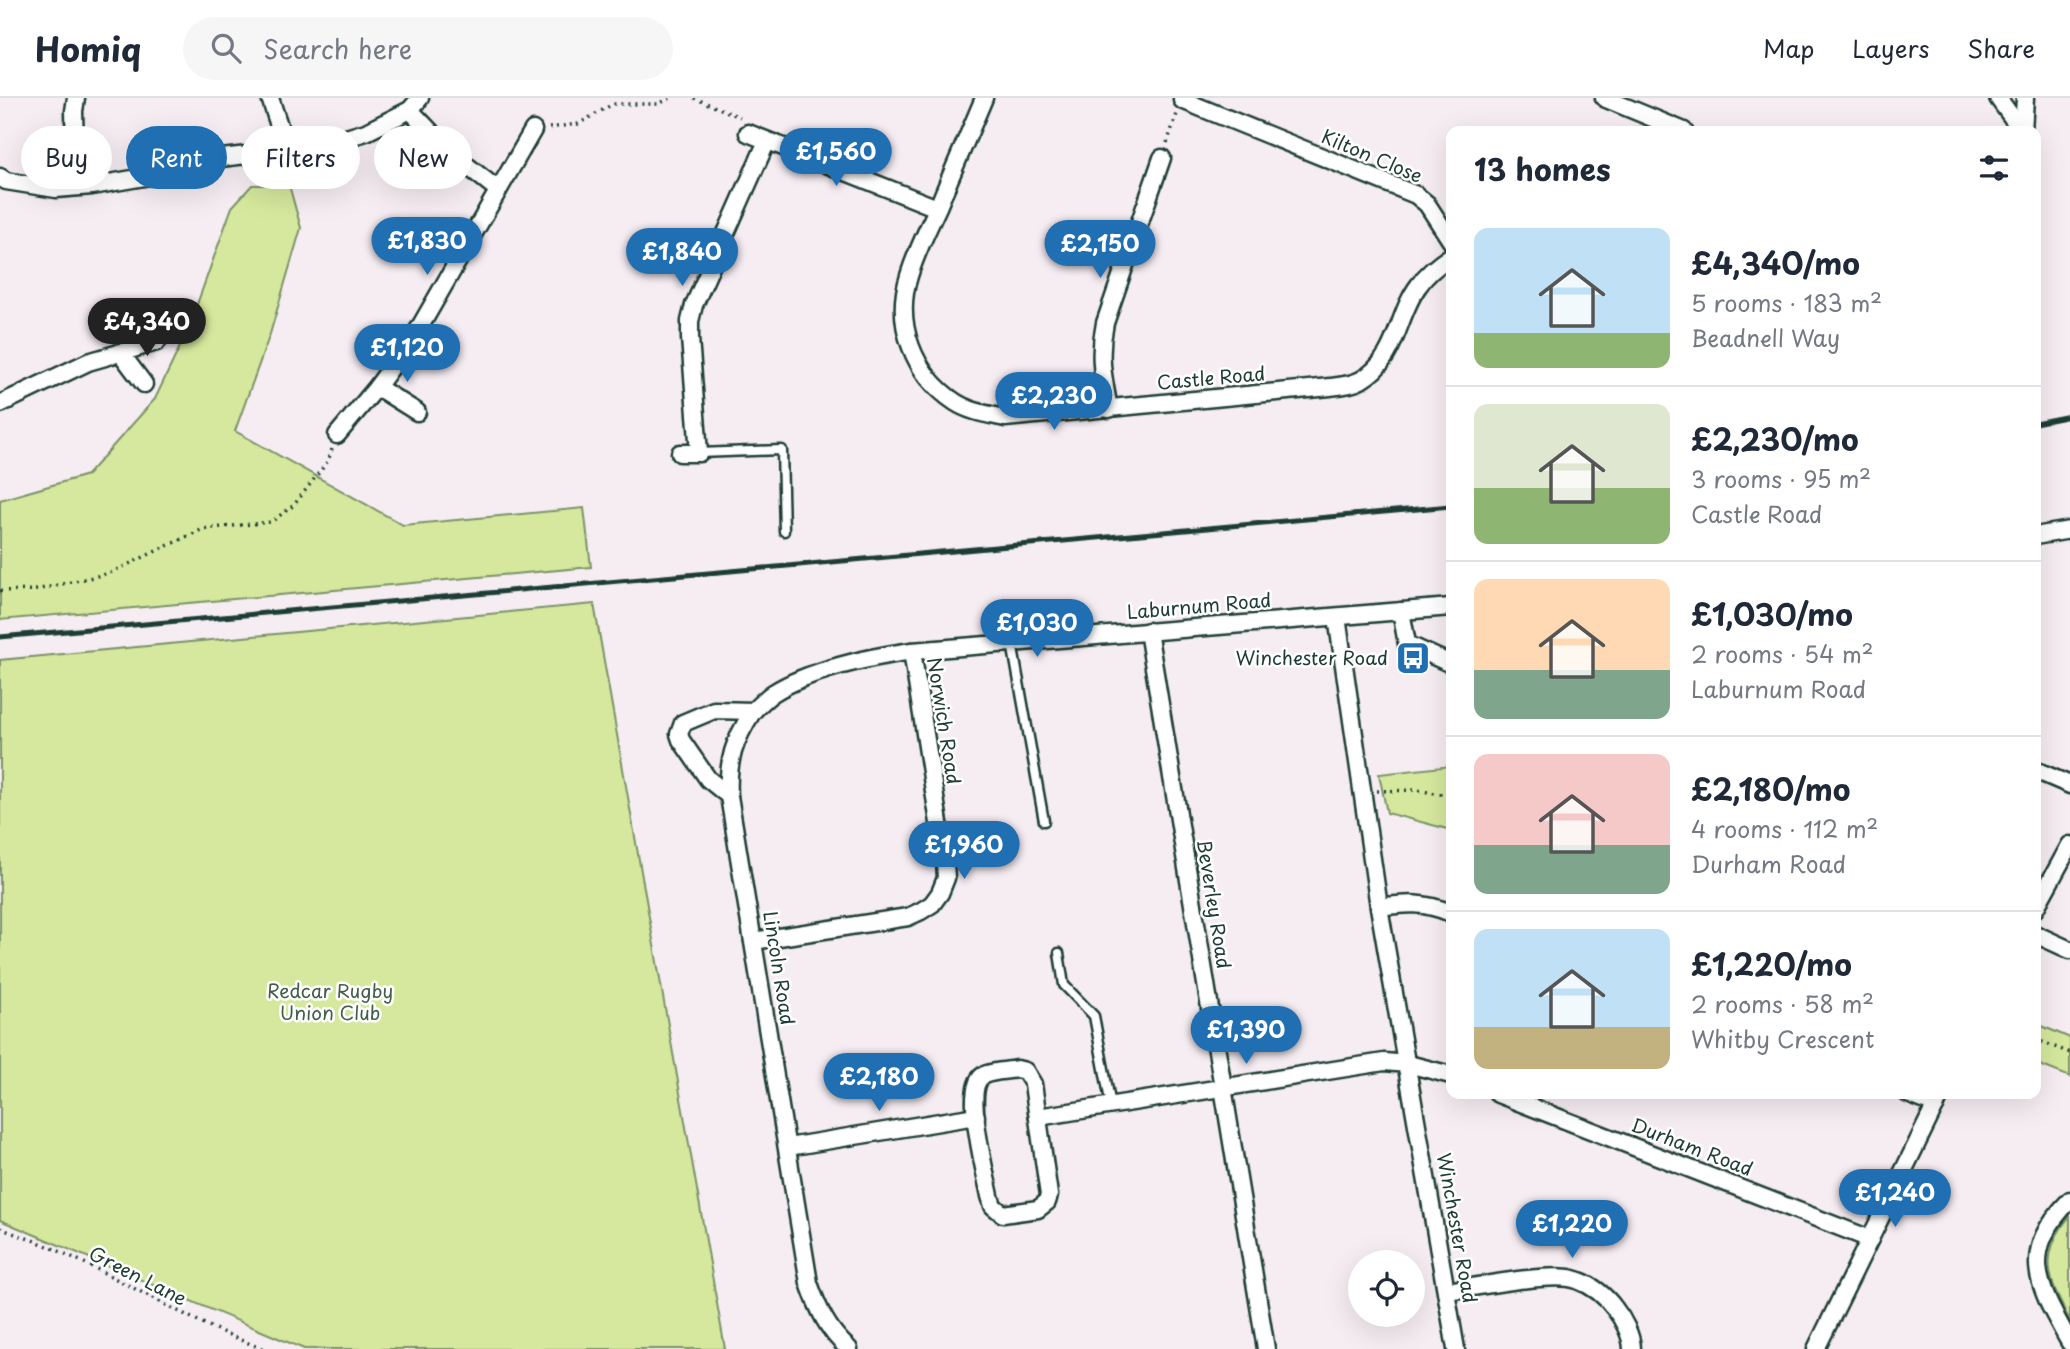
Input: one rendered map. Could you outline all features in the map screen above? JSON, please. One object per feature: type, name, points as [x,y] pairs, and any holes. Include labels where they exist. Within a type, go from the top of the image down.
[{"type":"street","points":[[74,126],[76,98]]},
{"type":"street","points":[[270,98],[279,126]]},
{"type":"street","name":"Castle Road","points":[[984,98],[909,275],[905,292],[905,333],[923,372],[938,389],[956,403],[975,411],[1005,418],[1330,387],[1358,382],[1377,369],[1391,345],[1417,286],[1446,259]]},
{"type":"street","points":[[1604,98],[1673,126]]},
{"type":"street","points":[[1998,98],[2018,126]]},
{"type":"street","points":[[2022,126],[2025,98]]},
{"type":"street","name":"Kilton Close","points":[[1183,99],[1416,195],[1427,204],[1446,233]]},
{"type":"street","points":[[360,134],[415,104],[452,154],[498,190]]},
{"type":"street","points":[[337,435],[377,387],[416,332],[533,130]]},
{"type":"street","points":[[748,133],[937,208]]},
{"type":"street","points":[[680,453],[699,453],[690,321],[694,305],[767,141]]},
{"type":"street","points":[[112,182],[150,176],[204,160],[241,156]]},
{"type":"street","points":[[1109,409],[1100,355],[1101,341],[1162,158]]},
{"type":"street","points":[[0,177],[21,183]]},
{"type":"street","points":[[0,404],[88,362],[157,342]]},
{"type":"street","points":[[120,352],[144,384]]},
{"type":"street","points":[[377,387],[417,412]]},
{"type":"street","points":[[2041,535],[2070,530]]},
{"type":"street","name":"Laburnum Road","points":[[752,711],[772,694],[793,682],[859,662],[912,651],[1446,607]]},
{"type":"street","points":[[1401,611],[1407,644],[1446,662]]},
{"type":"street","name":"Winchester Road","points":[[1337,617],[1379,907],[1456,1349]]},
{"type":"street","name":"Beverley Road","points":[[1148,632],[1266,1349]]},
{"type":"street","name":"Norwich Road","points":[[754,941],[908,917],[932,904],[940,893],[946,878],[945,861],[912,651]]},
{"type":"street","points":[[729,796],[708,779],[679,734],[687,719],[715,710],[752,711]]},
{"type":"street","name":"Lincoln Road","points":[[752,711],[740,730],[732,751],[728,771],[729,796],[810,1283],[819,1311],[836,1338],[849,1349]]},
{"type":"street","points":[[2041,773],[2070,786]]},
{"type":"street","points":[[2041,898],[2070,845]]},
{"type":"street","points":[[1379,907],[1411,902],[1446,911]]},
{"type":"street","points":[[2041,937],[2070,950]]},
{"type":"street","points":[[1038,1117],[1384,1062],[1408,1064],[1446,1074]]},
{"type":"street","points":[[1017,1069],[1025,1071],[1030,1076],[1038,1117],[1049,1187],[1047,1202],[1038,1209],[1003,1214],[993,1206],[990,1196],[973,1098],[977,1080],[984,1075],[1017,1069]]},
{"type":"street","name":"Durham Road","points":[[1511,1099],[1870,1239]]},
{"type":"street","points":[[1816,1349],[1939,1099]]},
{"type":"street","points":[[788,1147],[976,1116]]},
{"type":"street","points":[[2070,1200],[2050,1223],[2042,1240],[2038,1276],[2043,1293],[2070,1343]]},
{"type":"street","points":[[1447,1291],[1554,1276],[1575,1279],[1604,1294],[1621,1316],[1632,1349]]},
{"type":"lane","points":[[699,453],[782,450],[784,531]]},
{"type":"lane","points":[[1012,643],[1044,821]]},
{"type":"lane","points":[[1059,953],[1064,985],[1094,1016],[1111,1106]]},
{"type":"path","points":[[533,130],[578,124],[613,104],[657,104],[671,98]]},
{"type":"path","points":[[694,98],[743,118],[748,133]]},
{"type":"path","points":[[1162,158],[1183,99]]},
{"type":"path","points":[[0,591],[36,590],[110,573],[203,529],[271,522],[294,505],[328,461],[337,435]]},
{"type":"path","points":[[1363,793],[1401,789],[1446,795]]},
{"type":"path","points":[[2041,1042],[2070,1053]]},
{"type":"path","name":"Green Lane","points":[[0,1228],[51,1247],[238,1340],[264,1349]]},
{"type":"green space","points":[[248,189],[290,189],[301,228],[270,334],[235,431],[403,525],[584,508],[591,567],[0,620],[0,500],[87,475],[155,399],[187,332],[232,207]]},
{"type":"green space","name":"Redcar Rugby Union Club","points":[[594,604],[725,1349],[304,1349],[0,1220],[0,660]]},
{"type":"green space","points":[[1446,767],[1446,829],[1387,813],[1379,774]]},
{"type":"green space","points":[[2041,1026],[2070,1038],[2070,1077],[2041,1065]]},
{"type":"green space","points":[[2070,1216],[2070,1321],[2052,1280],[2050,1256],[2053,1243]]},
{"type":"railway","points":[[2041,422],[2070,416]]},
{"type":"railway","points":[[0,637],[1446,506]]},
{"type":"place","name":"Winchester Road","points":[[1413,658]]}]
